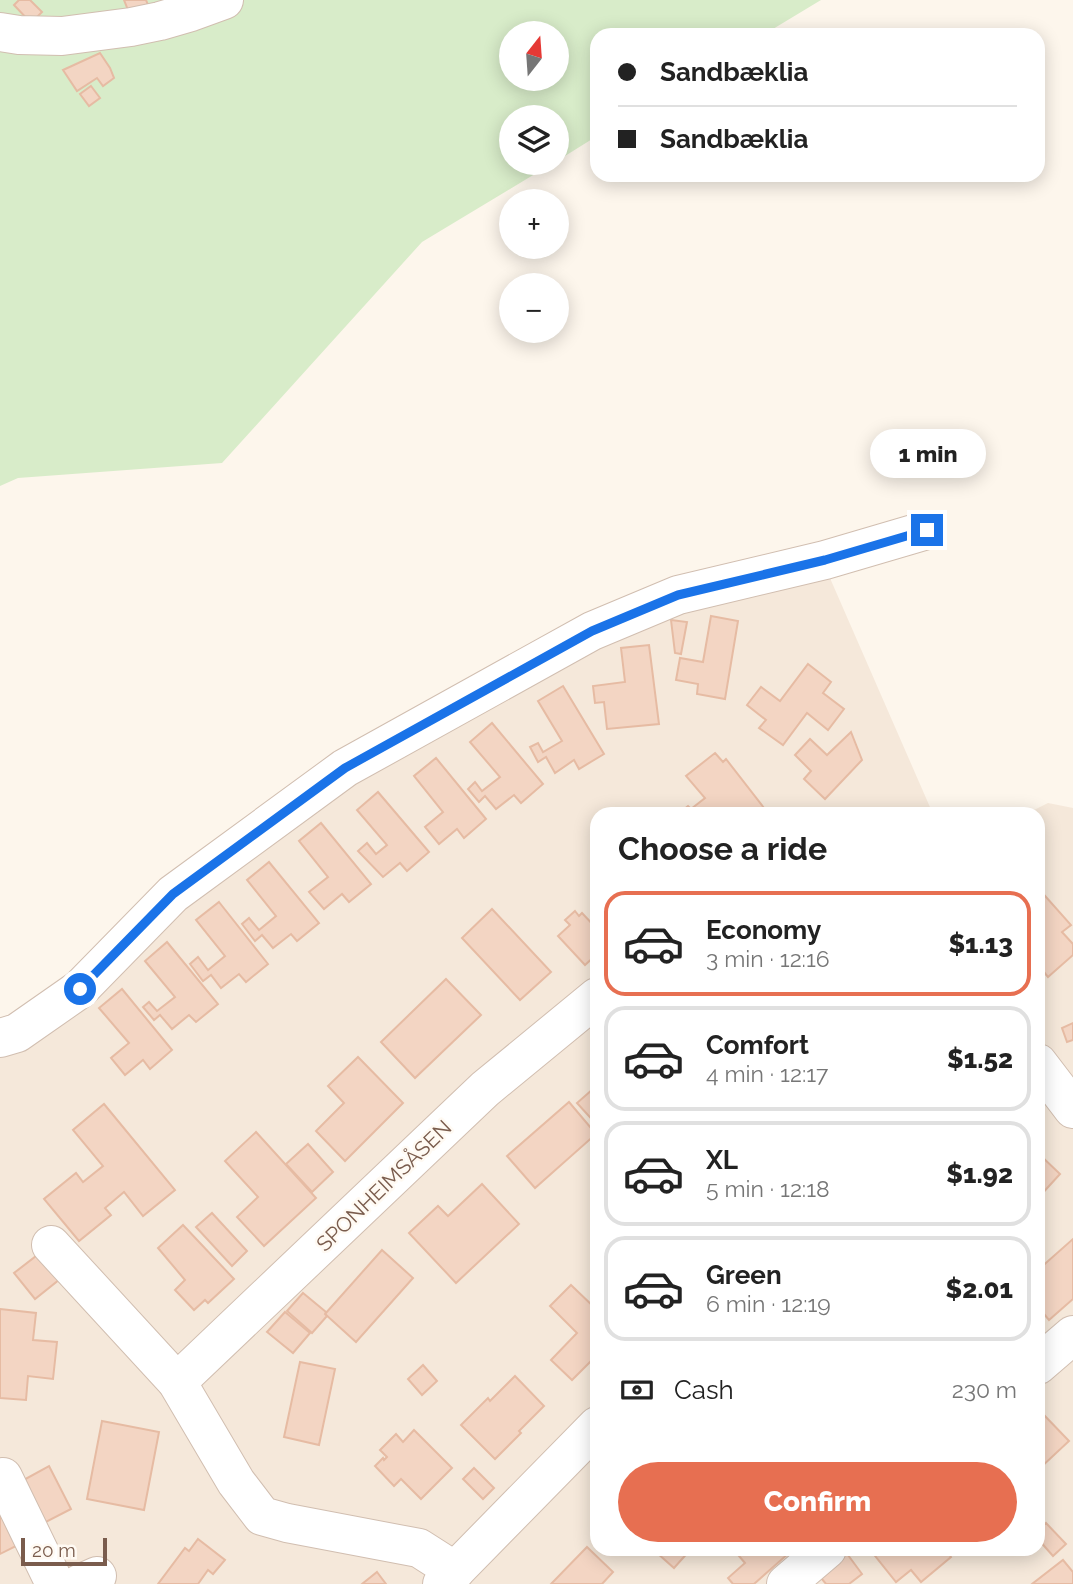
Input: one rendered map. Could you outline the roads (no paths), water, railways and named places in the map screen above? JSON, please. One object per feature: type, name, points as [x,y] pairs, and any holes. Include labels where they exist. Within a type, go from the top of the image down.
[{"type":"street","points":[[0,32],[62,36],[131,27],[171,18],[224,0]]},
{"type":"street","points":[[0,1038],[17,1033],[80,989],[173,894],[345,768],[592,631],[678,595],[825,560],[927,530]]},
{"type":"street","name":"SPONHEIMSÅSEN","points":[[177,1382],[485,1089],[590,1004]]},
{"type":"street","points":[[1045,1072],[1073,1109]]},
{"type":"street","points":[[51,1245],[177,1382],[236,1482],[262,1516],[419,1548],[449,1577],[590,1433]]},
{"type":"street","points":[[1045,1359],[1073,1335]]},
{"type":"street","points":[[3,1477],[55,1584]]},
{"type":"street","points":[[786,1584],[819,1556]]}]
